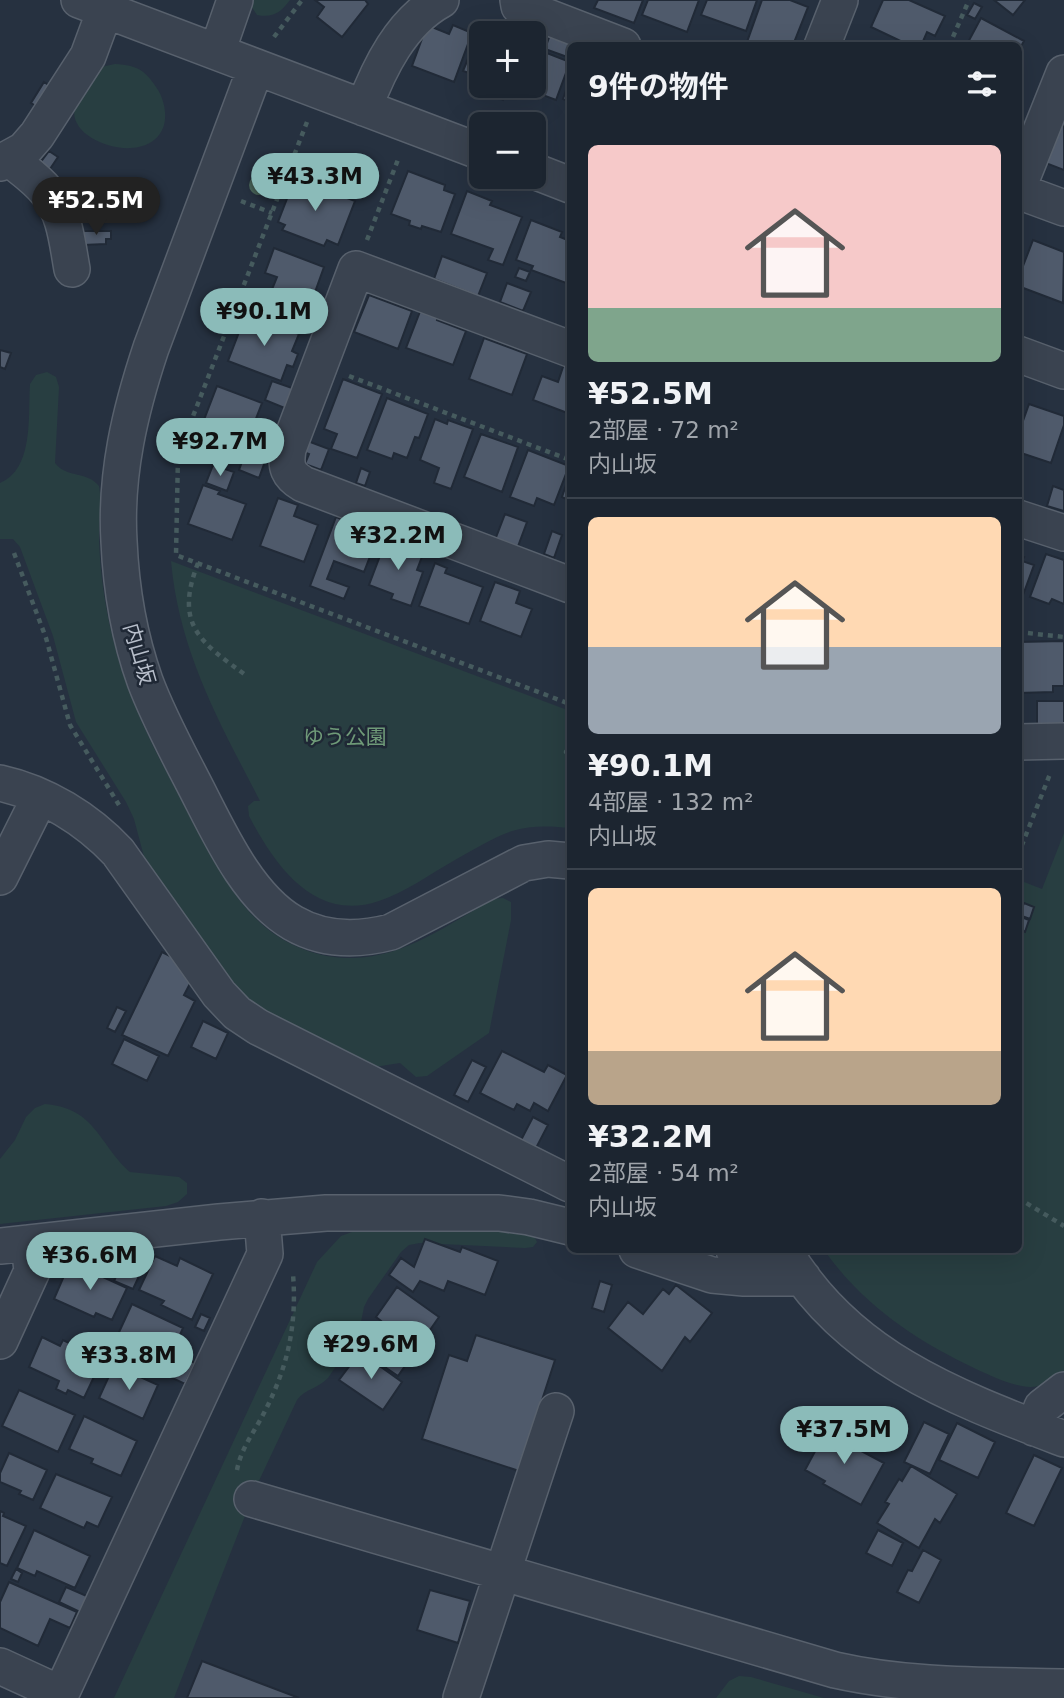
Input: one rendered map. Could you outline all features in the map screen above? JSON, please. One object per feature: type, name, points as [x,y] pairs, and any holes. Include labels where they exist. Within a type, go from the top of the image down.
[{"type":"street","points":[[217,52],[235,0]]},
{"type":"street","points":[[364,108],[378,70],[391,50],[422,14],[441,0]]},
{"type":"street","points":[[518,0],[519,6],[613,42]]},
{"type":"street","points":[[824,42],[840,0]]},
{"type":"street","points":[[72,269],[63,221],[56,205],[46,191],[5,161],[24,150],[45,124],[88,56],[92,5],[469,147]]},
{"type":"street","name":"内山坂","points":[[256,67],[151,348],[136,394],[125,442],[119,514],[122,587],[145,681],[164,726],[227,846],[262,897],[276,911],[311,932],[351,939],[391,932],[524,863],[548,859],[567,862]]},
{"type":"street","points":[[1022,179],[1064,72]]},
{"type":"street","points":[[546,176],[567,184]]},
{"type":"street","points":[[1022,191],[1064,208]]},
{"type":"street","points":[[567,348],[356,269],[285,463],[291,477],[316,489],[567,584]]},
{"type":"street","points":[[1022,355],[1064,370]]},
{"type":"street","points":[[1022,519],[1064,533]]},
{"type":"street","points":[[1022,743],[1058,754]]},
{"type":"street","points":[[0,783],[24,789],[99,831],[118,852],[219,994],[237,1013],[270,1033],[567,1182]]},
{"type":"street","points":[[0,877],[40,797]]},
{"type":"street","points":[[0,1341],[32,1271],[15,1244],[262,1217],[352,1212],[469,1212],[529,1217],[567,1226]]},
{"type":"street","points":[[0,1666],[60,1696],[265,1254],[262,1217]]},
{"type":"street","points":[[646,1253],[712,1275],[803,1278]]},
{"type":"street","points":[[741,1253],[803,1278]]},
{"type":"street","points":[[786,1253],[803,1278],[842,1322],[892,1362],[970,1403],[1049,1433]]},
{"type":"street","points":[[1049,1433],[1042,1407],[1064,1390]]},
{"type":"street","points":[[461,1698],[556,1411]]},
{"type":"street","points":[[252,1499],[835,1670],[905,1682],[1064,1688]]},
{"type":"path","points":[[274,37],[302,0]]},
{"type":"path","points":[[950,42],[969,0]]},
{"type":"path","points":[[356,269],[399,156]]},
{"type":"path","points":[[231,197],[272,213]]},
{"type":"path","points":[[320,365],[567,459]]},
{"type":"path","points":[[14,553],[46,638],[70,725],[127,820],[126,837],[118,852]]},
{"type":"path","points":[[198,563],[190,583],[188,598],[194,628],[212,651],[247,676]]},
{"type":"path","points":[[1022,632],[1064,637]]},
{"type":"path","points":[[1022,845],[1058,754]]},
{"type":"path","points":[[1022,1200],[1064,1226]]},
{"type":"path","points":[[241,1452],[269,1401],[293,1334],[293,1272],[286,1264],[265,1254]]},
{"type":"green space","points":[[251,0],[290,0],[276,14],[263,16],[257,15],[251,6]]},
{"type":"green space","points":[[115,64],[141,70],[154,83],[162,98],[164,125],[156,138],[143,146],[111,146],[95,140],[83,131],[75,120],[75,107],[83,92],[101,67]]},
{"type":"green space","points":[[47,372],[56,377],[59,387],[55,463],[65,471],[89,478],[99,486],[103,589],[126,684],[154,747],[220,872],[253,916],[274,934],[295,946],[318,954],[353,958],[391,952],[409,945],[493,899],[503,898],[511,902],[511,920],[489,1033],[427,1076],[416,1077],[400,1063],[368,1068],[245,1003],[147,868],[134,819],[126,802],[76,722],[53,636],[20,547],[13,539],[0,539],[0,483],[11,476],[24,454],[29,426],[30,384],[36,375]]},
{"type":"green space","name":"ゆう公園","points":[[171,561],[567,710],[567,828],[534,827],[505,834],[408,888],[379,901],[356,906],[335,904],[317,897],[285,871],[249,816],[248,806],[254,801],[260,801],[203,685],[175,594]]},
{"type":"green space","points":[[1064,833],[1064,1372],[1044,1384],[1030,1387],[1009,1383],[987,1374],[911,1333],[855,1287],[826,1253],[1022,1253],[1022,881],[1042,889]]},
{"type":"green space","points":[[45,1104],[62,1107],[86,1120],[130,1172],[179,1177],[187,1183],[187,1194],[178,1202],[166,1206],[0,1224],[0,1159],[15,1140],[26,1117],[35,1108]]},
{"type":"green space","points":[[360,1229],[498,1230],[534,1236],[537,1242],[533,1247],[525,1248],[420,1243],[409,1245],[401,1252],[368,1299],[359,1332],[328,1378],[297,1400],[257,1485],[174,1698],[114,1698],[317,1262],[341,1236]]},
{"type":"green space","points":[[739,1676],[824,1698],[716,1698],[729,1681]]},
{"type":"building","points":[[315,0],[365,0],[368,4],[342,37],[317,17],[324,7]]},
{"type":"building","points":[[598,0],[643,0],[634,23],[594,8]]},
{"type":"building","points":[[648,0],[699,0],[687,32],[642,15]]},
{"type":"building","points":[[707,0],[757,0],[746,31],[701,15]]},
{"type":"building","points":[[762,0],[790,0],[808,7],[794,42],[747,42]]},
{"type":"building","points":[[883,0],[909,0],[945,16],[935,36],[927,32],[923,42],[903,42],[871,27]]},
{"type":"building","points":[[994,0],[1025,0],[1013,15]]},
{"type":"building","points":[[974,3],[982,7],[975,19],[967,15]]},
{"type":"building","points":[[981,18],[1024,41],[1022,45],[1022,42],[968,42]]},
{"type":"building","points":[[427,25],[449,34],[453,25],[469,32],[469,41],[454,82],[412,66]]},
{"type":"building","points":[[552,29],[573,42],[567,42],[567,57],[546,49]]},
{"type":"building","points":[[546,53],[567,61],[567,70],[556,100],[546,96]]},
{"type":"building","points":[[469,56],[469,73],[463,71]]},
{"type":"building","points":[[44,82],[53,88],[39,108],[31,103]]},
{"type":"building","points":[[1064,120],[1064,170],[1043,162]]},
{"type":"building","points":[[49,151],[58,157],[50,169],[40,163]]},
{"type":"building","points":[[408,171],[445,185],[444,190],[455,194],[441,232],[409,225],[410,221],[391,214]]},
{"type":"building","points":[[295,178],[355,201],[338,245],[327,240],[324,246],[282,230],[285,225],[278,222]]},
{"type":"building","points":[[467,191],[492,201],[490,205],[522,217],[503,265],[488,260],[493,249],[451,234]]},
{"type":"building","points":[[531,220],[562,232],[560,237],[567,240],[566,283],[531,270],[533,266],[516,260]]},
{"type":"building","points":[[83,231],[111,231],[111,239],[106,239],[106,244],[83,245]]},
{"type":"building","points":[[1033,240],[1064,252],[1063,303],[1022,288],[1022,269]]},
{"type":"building","points":[[274,248],[324,267],[310,306],[271,292],[277,277],[265,273]]},
{"type":"building","points":[[442,256],[487,273],[478,296],[434,279]]},
{"type":"building","points":[[519,268],[530,272],[526,281],[515,277]]},
{"type":"building","points":[[507,283],[531,292],[523,311],[500,302]]},
{"type":"building","points":[[369,295],[412,311],[398,349],[354,332]]},
{"type":"building","points":[[253,305],[271,312],[268,318],[251,312]]},
{"type":"building","points":[[421,309],[438,315],[437,320],[466,331],[453,365],[406,348]]},
{"type":"building","points":[[246,314],[299,334],[292,351],[298,354],[293,367],[287,365],[281,381],[228,361]]},
{"type":"building","points":[[484,338],[527,354],[512,395],[469,379]]},
{"type":"building","points":[[0,350],[11,353],[5,369],[0,367]]},
{"type":"building","points":[[564,364],[567,365],[567,413],[533,400],[542,376],[558,382]]},
{"type":"building","points":[[343,379],[382,394],[357,458],[331,449],[337,434],[324,429]]},
{"type":"building","points":[[272,381],[295,389],[287,409],[265,400]]},
{"type":"building","points":[[217,386],[262,403],[247,442],[232,436],[227,449],[202,439],[207,427],[202,425]]},
{"type":"building","points":[[387,398],[428,414],[419,438],[415,437],[407,458],[394,453],[392,459],[367,450]]},
{"type":"building","points":[[1029,404],[1064,416],[1064,425],[1051,463],[1022,453],[1022,424]]},
{"type":"building","points":[[435,419],[447,424],[448,420],[473,429],[451,489],[434,483],[439,468],[420,460]]},
{"type":"building","points":[[481,434],[518,447],[502,492],[464,477]]},
{"type":"building","points":[[305,440],[329,449],[321,470],[305,464],[309,454],[301,451]]},
{"type":"building","points":[[247,448],[267,456],[259,478],[239,470]]},
{"type":"building","points":[[528,450],[567,465],[554,505],[537,498],[534,506],[510,497]]},
{"type":"building","points":[[213,465],[234,472],[227,491],[206,483]]},
{"type":"building","points":[[361,468],[370,472],[365,486],[356,483]]},
{"type":"building","points":[[567,482],[567,500],[562,497]]},
{"type":"building","points":[[203,485],[220,491],[218,494],[246,504],[232,540],[188,524]]},
{"type":"building","points":[[1053,486],[1064,490],[1064,511],[1047,506]]},
{"type":"building","points":[[278,498],[298,505],[294,516],[318,525],[304,562],[260,546]]},
{"type":"building","points":[[505,514],[527,522],[517,549],[495,540]]},
{"type":"building","points":[[336,517],[379,533],[364,572],[334,561],[327,579],[349,587],[344,599],[310,586]]},
{"type":"building","points":[[552,531],[562,535],[554,558],[544,554]]},
{"type":"building","points":[[386,540],[423,554],[417,570],[423,572],[411,606],[391,599],[393,594],[369,585]]},
{"type":"building","points":[[1046,554],[1064,560],[1064,604],[1052,599],[1049,604],[1030,597]]},
{"type":"building","points":[[1022,561],[1034,565],[1022,595]]},
{"type":"building","points":[[435,563],[447,568],[445,573],[483,587],[469,624],[419,606]]},
{"type":"building","points":[[495,582],[520,591],[516,603],[532,609],[521,637],[480,621]]},
{"type":"building","points":[[1064,641],[1064,686],[1053,686],[1053,692],[1022,693],[1022,642]]},
{"type":"building","points":[[1037,701],[1064,701],[1064,727],[1037,727]]},
{"type":"building","points":[[1024,903],[1034,907],[1030,919],[1022,916]]},
{"type":"building","points":[[1022,917],[1029,920],[1025,932],[1022,931]]},
{"type":"building","points":[[162,952],[180,961],[195,974],[184,995],[195,1001],[168,1056],[122,1035]]},
{"type":"building","points":[[117,1007],[126,1011],[115,1032],[107,1028]]},
{"type":"building","points":[[203,1021],[228,1033],[216,1059],[191,1047]]},
{"type":"building","points":[[124,1039],[159,1056],[147,1081],[112,1064]]},
{"type":"building","points":[[502,1051],[544,1072],[548,1065],[567,1075],[548,1111],[534,1103],[530,1111],[517,1104],[514,1110],[480,1093]]},
{"type":"building","points":[[472,1060],[486,1067],[468,1102],[454,1095]]},
{"type":"building","points":[[533,1117],[548,1125],[535,1150],[520,1142]]},
{"type":"building","points":[[425,1239],[460,1252],[462,1247],[498,1261],[485,1295],[448,1281],[444,1291],[420,1281],[413,1292],[389,1275],[401,1258],[414,1267]]},
{"type":"building","points":[[155,1256],[177,1266],[180,1258],[213,1274],[192,1320],[161,1305],[164,1301],[139,1290]]},
{"type":"building","points":[[70,1262],[127,1288],[112,1320],[96,1313],[94,1317],[54,1299]]},
{"type":"building","points":[[122,1263],[141,1272],[133,1289],[114,1281]]},
{"type":"building","points":[[600,1281],[612,1285],[604,1312],[592,1308]]},
{"type":"building","points":[[676,1285],[712,1313],[690,1342],[685,1337],[662,1371],[608,1328],[628,1302],[643,1314],[663,1289],[669,1294]]},
{"type":"building","points":[[397,1287],[439,1317],[398,1376],[360,1350],[381,1321],[376,1317]]},
{"type":"building","points":[[132,1304],[183,1328],[172,1353],[195,1363],[185,1384],[121,1354],[124,1347],[114,1343]]},
{"type":"building","points":[[201,1314],[210,1318],[204,1331],[195,1327]]},
{"type":"building","points":[[476,1335],[555,1360],[519,1471],[422,1439],[449,1355],[467,1361]]},
{"type":"building","points":[[42,1337],[60,1346],[63,1340],[101,1362],[84,1398],[68,1390],[66,1394],[56,1389],[59,1381],[29,1367]]},
{"type":"building","points":[[360,1352],[402,1382],[383,1410],[339,1380]]},
{"type":"building","points":[[114,1365],[158,1385],[143,1419],[99,1398]]},
{"type":"building","points":[[19,1390],[75,1415],[58,1452],[2,1426]]},
{"type":"building","points":[[84,1416],[137,1441],[121,1476],[91,1463],[93,1459],[69,1449]]},
{"type":"building","points":[[924,1422],[949,1434],[930,1474],[904,1462]]},
{"type":"building","points":[[957,1423],[995,1442],[978,1478],[939,1460]]},
{"type":"building","points":[[828,1427],[855,1441],[852,1446],[884,1463],[861,1505],[823,1484],[825,1481],[805,1470]]},
{"type":"building","points":[[9,1453],[47,1470],[33,1500],[19,1494],[21,1491],[0,1482],[0,1473]]},
{"type":"building","points":[[1034,1455],[1062,1468],[1034,1526],[1006,1513]]},
{"type":"building","points":[[911,1466],[957,1494],[940,1523],[935,1519],[919,1548],[877,1523],[889,1504],[885,1502],[899,1479],[902,1481]]},
{"type":"building","points":[[56,1474],[112,1497],[98,1527],[87,1522],[84,1528],[40,1508]]},
{"type":"building","points":[[0,1511],[4,1513],[3,1516],[26,1526],[7,1566],[0,1563]]},
{"type":"building","points":[[34,1530],[90,1556],[75,1588],[37,1571],[35,1576],[17,1568]]},
{"type":"building","points":[[878,1530],[903,1543],[892,1566],[866,1553]]},
{"type":"building","points":[[923,1550],[941,1560],[919,1603],[897,1592],[908,1570],[912,1571]]},
{"type":"building","points":[[16,1569],[22,1573],[18,1582],[11,1579]]},
{"type":"building","points":[[9,1582],[77,1612],[70,1628],[50,1619],[38,1646],[0,1628],[0,1602]]},
{"type":"building","points":[[66,1587],[89,1597],[82,1613],[59,1602]]},
{"type":"building","points":[[430,1590],[470,1601],[458,1643],[417,1630]]},
{"type":"building","points":[[202,1661],[299,1698],[187,1698]]}]
